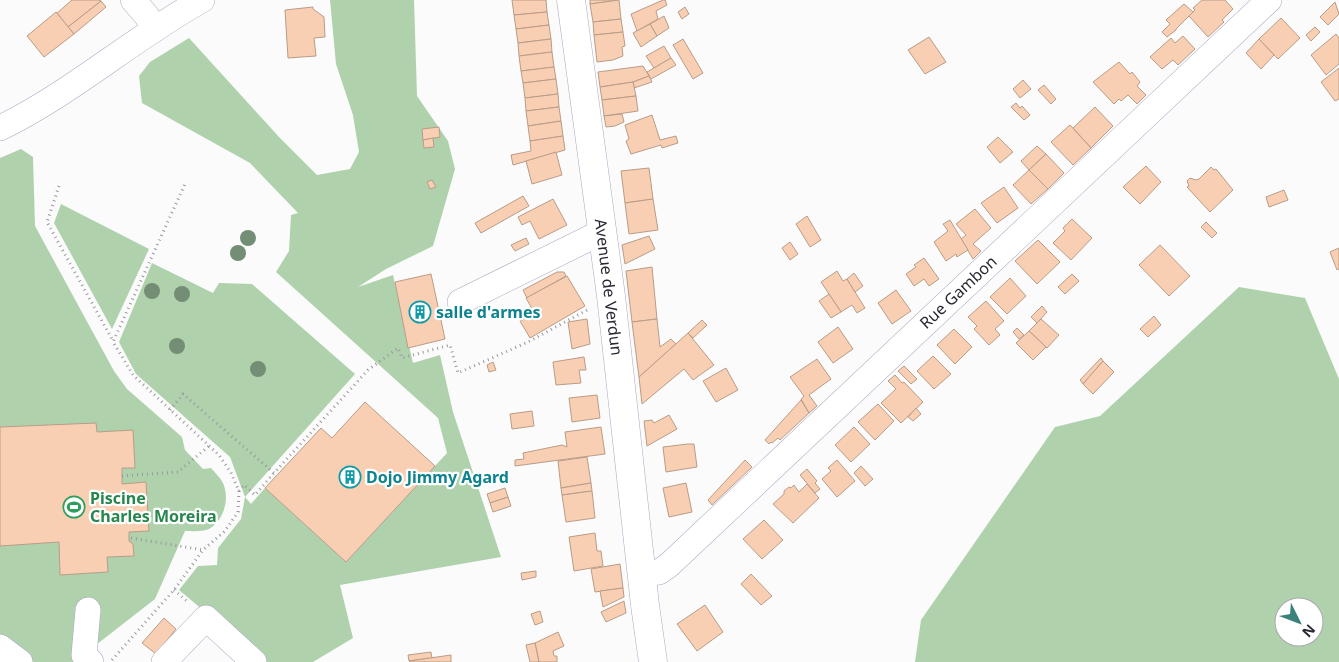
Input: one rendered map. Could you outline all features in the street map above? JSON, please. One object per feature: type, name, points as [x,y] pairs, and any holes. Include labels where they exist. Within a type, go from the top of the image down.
[{"type":"main road","name":"Avenue de Verdun","points":[[571,0],[611,296],[653,662]]},
{"type":"street","points":[[133,0],[155,29]]},
{"type":"street","points":[[0,128],[39,107],[168,19],[202,0]]},
{"type":"street","name":"Rue Gambon","points":[[642,574],[659,572],[669,565],[1269,0]]},
{"type":"street","points":[[460,302],[602,232]]},
{"type":"street","points":[[88,610],[84,655],[92,662]]},
{"type":"street","points":[[164,662],[206,618],[254,662]]},
{"type":"street","points":[[0,647],[20,662]]},
{"type":"path","points":[[113,342],[185,184]]},
{"type":"path","points":[[59,186],[47,222],[113,342],[133,375],[219,456],[232,473],[238,491],[238,512],[224,531],[203,550],[174,590],[112,662]]},
{"type":"path","points":[[238,491],[244,485],[255,495],[368,370],[398,348],[402,358],[450,345],[458,373],[528,342],[611,296]]},
{"type":"path","points":[[170,410],[183,394],[274,473]]},
{"type":"path","points":[[122,476],[178,472],[209,446]]},
{"type":"path","points":[[131,538],[203,550]]},
{"type":"green space","points":[[330,0],[414,0],[417,96],[448,141],[455,169],[433,246],[386,269],[358,287],[393,275],[413,363],[440,355],[453,412],[501,557],[340,585],[353,638],[313,662],[265,662],[179,590],[198,566],[217,565],[218,548],[241,519],[245,497],[251,504],[265,488],[346,562],[447,453],[438,418],[276,272],[289,251],[291,215],[298,213],[250,163],[142,103],[139,76],[150,62],[189,38],[280,138],[317,175],[350,169],[359,152],[353,115],[336,64]]},
{"type":"green space","points":[[21,149],[33,157],[35,226],[114,371],[127,389],[182,437],[185,450],[203,469],[211,468],[223,483],[226,496],[222,515],[214,525],[204,531],[185,531],[155,599],[74,662],[0,662],[0,158]]},
{"type":"green space","points":[[61,204],[149,249],[112,329],[54,223]]},
{"type":"green space","points":[[152,263],[213,293],[219,283],[252,284],[355,374],[245,497],[230,457],[136,374],[119,342]]},
{"type":"green space","points":[[1239,287],[1305,298],[1339,379],[1339,662],[915,662],[921,620],[1055,427],[1100,416]]},
{"type":"building","points":[[72,0],[101,1],[68,27],[57,13]]},
{"type":"building","points":[[512,0],[546,0],[547,12],[514,15]]},
{"type":"building","points":[[590,0],[619,0],[590,4]]},
{"type":"building","points":[[619,0],[621,19],[593,22],[590,4]]},
{"type":"building","points":[[665,0],[667,5],[656,11],[658,19],[637,31],[631,14]]},
{"type":"building","points":[[1202,0],[1225,0],[1233,9],[1222,20],[1224,22],[1208,37],[1189,16],[1195,10],[1193,8]]},
{"type":"building","points":[[101,1],[106,7],[74,34],[68,27]]},
{"type":"building","points":[[1335,2],[1339,14],[1328,25],[1320,17]]},
{"type":"building","points":[[1184,4],[1193,12],[1167,37],[1162,32],[1170,24],[1166,20]]},
{"type":"building","points":[[313,7],[324,17],[325,37],[314,38],[316,56],[288,58],[285,10]]},
{"type":"building","points":[[685,7],[689,14],[682,19],[678,12]]},
{"type":"building","points":[[56,12],[74,34],[44,57],[27,36]]},
{"type":"building","points":[[547,12],[549,25],[516,29],[514,15]]},
{"type":"building","points":[[664,16],[669,28],[657,36],[650,24]]},
{"type":"building","points":[[1281,18],[1300,38],[1278,59],[1259,39]]},
{"type":"building","points":[[621,19],[623,32],[594,35],[593,22]]},
{"type":"building","points":[[650,24],[657,36],[641,47],[633,33]]},
{"type":"building","points":[[549,25],[551,39],[518,43],[516,29]]},
{"type":"building","points":[[1315,27],[1320,32],[1311,41],[1306,35]]},
{"type":"building","points":[[623,32],[625,46],[622,47],[623,56],[613,60],[597,62],[594,35]]},
{"type":"building","points":[[1336,34],[1339,38],[1339,64],[1326,75],[1311,55]]},
{"type":"building","points":[[1183,36],[1195,49],[1178,65],[1173,60],[1162,69],[1150,57],[1171,38],[1175,43]]},
{"type":"building","points":[[929,37],[946,62],[925,74],[908,50]]},
{"type":"building","points":[[551,39],[552,52],[519,56],[518,43]]},
{"type":"building","points":[[683,39],[703,73],[693,79],[673,45]]},
{"type":"building","points":[[1259,39],[1274,55],[1261,69],[1246,53]]},
{"type":"building","points":[[664,46],[671,58],[654,68],[646,56]]},
{"type":"building","points":[[552,52],[554,67],[521,71],[519,56]]},
{"type":"building","points":[[671,58],[676,65],[651,79],[647,72]]},
{"type":"building","points":[[1119,62],[1130,74],[1132,72],[1140,82],[1137,86],[1146,95],[1137,104],[1128,95],[1121,101],[1119,99],[1114,104],[1093,82]]},
{"type":"building","points":[[643,66],[649,76],[633,82],[600,87],[598,72]]},
{"type":"building","points":[[554,67],[556,79],[523,83],[521,71]]},
{"type":"building","points":[[1339,68],[1339,99],[1335,101],[1321,82]]},
{"type":"building","points":[[649,76],[652,82],[634,88],[633,82]]},
{"type":"building","points":[[556,79],[558,94],[525,98],[523,83]]},
{"type":"building","points":[[1023,80],[1031,89],[1020,98],[1013,89]]},
{"type":"building","points":[[633,82],[636,96],[602,100],[600,87]]},
{"type":"building","points":[[1044,85],[1056,99],[1051,104],[1038,90]]},
{"type":"building","points":[[558,94],[559,107],[526,111],[525,98]]},
{"type":"building","points":[[636,96],[638,111],[604,116],[602,100]]},
{"type":"building","points":[[1016,103],[1020,108],[1022,106],[1030,115],[1024,120],[1011,107]]},
{"type":"building","points":[[559,107],[561,121],[528,126],[526,111]]},
{"type":"building","points":[[1095,107],[1113,126],[1091,148],[1073,128]]},
{"type":"building","points":[[622,114],[624,122],[606,127],[604,116]]},
{"type":"building","points":[[652,115],[660,140],[676,136],[678,143],[662,148],[661,145],[631,154],[626,141],[629,139],[625,125]]},
{"type":"building","points":[[561,121],[563,136],[530,141],[528,126]]},
{"type":"building","points":[[1070,125],[1091,148],[1073,165],[1051,142]]},
{"type":"building","points":[[439,127],[440,137],[423,140],[422,129]]},
{"type":"building","points":[[563,136],[565,150],[513,165],[511,155],[531,151],[530,141]]},
{"type":"building","points":[[998,137],[1013,152],[1000,163],[987,147]]},
{"type":"building","points":[[433,138],[434,147],[424,148],[423,140]]},
{"type":"building","points":[[1037,146],[1046,154],[1029,170],[1021,161]]},
{"type":"building","points":[[556,152],[562,175],[532,184],[526,161]]},
{"type":"building","points":[[1046,154],[1064,173],[1048,189],[1029,170]]},
{"type":"building","points":[[1146,166],[1161,182],[1140,204],[1123,187]]},
{"type":"building","points":[[1211,167],[1214,170],[1216,169],[1233,190],[1210,212],[1187,187],[1189,186],[1187,181],[1190,178],[1199,179]]},
{"type":"building","points":[[649,168],[653,199],[625,203],[621,171]]},
{"type":"building","points":[[1029,170],[1048,189],[1031,204],[1013,185]]},
{"type":"building","points":[[432,180],[436,187],[430,189],[427,182]]},
{"type":"building","points":[[1004,187],[1018,208],[997,223],[981,203]]},
{"type":"building","points":[[1284,190],[1288,200],[1269,207],[1266,197]]},
{"type":"building","points":[[523,196],[529,206],[481,233],[475,223]]},
{"type":"building","points":[[553,199],[567,225],[539,239],[530,221],[522,225],[518,217]]},
{"type":"building","points":[[653,199],[658,230],[629,234],[625,203]]},
{"type":"building","points":[[975,209],[991,228],[973,244],[981,251],[973,259],[961,239],[966,235],[956,224]]},
{"type":"building","points":[[807,216],[821,240],[810,247],[796,224]]},
{"type":"building","points":[[1072,219],[1092,238],[1071,260],[1053,243],[1065,231],[1063,228]]},
{"type":"building","points":[[950,220],[968,250],[957,257],[956,254],[946,261],[934,242],[948,231],[943,224]]},
{"type":"building","points":[[1206,222],[1217,233],[1212,238],[1201,227]]},
{"type":"building","points":[[649,236],[655,249],[625,264],[622,245]]},
{"type":"building","points":[[526,238],[529,244],[515,251],[511,245]]},
{"type":"building","points":[[1038,240],[1060,262],[1037,284],[1015,261]]},
{"type":"building","points":[[790,242],[798,254],[790,260],[782,248]]},
{"type":"building","points":[[1160,245],[1190,276],[1169,296],[1139,265]]},
{"type":"building","points":[[1339,248],[1339,269],[1337,270],[1330,252]]},
{"type":"building","points":[[924,258],[939,279],[929,286],[924,279],[914,286],[906,274]]},
{"type":"building","points":[[652,267],[657,319],[632,322],[626,271]]},
{"type":"building","points":[[837,271],[843,281],[847,279],[865,308],[857,313],[852,305],[841,312],[821,282]]},
{"type":"building","points":[[557,272],[564,272],[566,276],[527,298],[523,290]]},
{"type":"building","points":[[854,273],[863,286],[855,292],[847,279]]},
{"type":"building","name":"salle d'armes","points":[[431,274],[445,339],[408,348],[395,282]]},
{"type":"building","points":[[1072,274],[1079,281],[1065,294],[1058,287]]},
{"type":"building","points":[[567,276],[585,306],[530,338],[520,321],[535,314],[526,298]]},
{"type":"building","points":[[1010,278],[1026,296],[1007,314],[990,297]]},
{"type":"building","points":[[896,290],[911,311],[892,324],[878,303]]},
{"type":"building","points":[[829,294],[841,312],[831,318],[819,301]]},
{"type":"building","points":[[986,301],[1004,321],[995,329],[1000,335],[989,345],[974,329],[977,326],[968,317]]},
{"type":"building","points":[[1042,306],[1047,312],[1037,323],[1031,317]]},
{"type":"building","points":[[1154,316],[1161,325],[1148,337],[1140,329]]},
{"type":"building","points":[[587,319],[590,344],[572,349],[568,322]]},
{"type":"building","points":[[657,319],[660,347],[671,339],[676,344],[639,377],[632,322]]},
{"type":"building","points":[[1041,319],[1059,335],[1047,348],[1029,331]]},
{"type":"building","points":[[702,320],[707,325],[693,338],[688,333]]},
{"type":"building","points":[[838,327],[853,349],[833,363],[818,342]]},
{"type":"building","points":[[1017,328],[1024,335],[1019,339],[1013,332]]},
{"type":"building","points":[[954,329],[972,347],[955,364],[937,345]]},
{"type":"building","points":[[1029,331],[1046,347],[1033,360],[1016,343]]},
{"type":"building","points":[[688,333],[714,365],[693,380],[684,369],[642,404],[639,377]]},
{"type":"building","points":[[933,356],[951,374],[934,389],[917,371]]},
{"type":"building","points":[[584,357],[586,370],[579,370],[581,383],[556,385],[553,362]]},
{"type":"building","points":[[1101,358],[1103,361],[1083,384],[1080,380]]},
{"type":"building","points":[[817,359],[831,379],[809,395],[817,406],[809,413],[801,399],[804,396],[790,377]]},
{"type":"building","points":[[1103,361],[1114,372],[1093,394],[1083,384]]},
{"type":"building","points":[[493,362],[496,370],[489,372],[487,365]]},
{"type":"building","points":[[904,366],[917,379],[911,384],[898,371]]},
{"type":"building","points":[[726,368],[738,390],[716,402],[703,381]]},
{"type":"building","points":[[895,375],[923,402],[901,423],[881,403],[896,389],[888,381]]},
{"type":"building","points":[[597,395],[600,418],[572,422],[569,398]]},
{"type":"building","points":[[801,400],[809,413],[780,440],[778,438],[769,444],[765,440]]},
{"type":"building","name":"Dojo Jimmy Agard","points":[[365,402],[435,466],[346,562],[265,488],[321,428],[332,438]]},
{"type":"building","points":[[878,404],[894,421],[875,440],[858,422]]},
{"type":"building","points":[[916,408],[921,414],[913,421],[908,417]]},
{"type":"building","points":[[532,411],[534,426],[512,429],[510,414]]},
{"type":"building","points":[[669,415],[677,429],[647,446],[644,421],[652,420],[654,423]]},
{"type":"building","name":"Piscine Charles Moreira","points":[[96,423],[97,432],[133,430],[135,468],[122,468],[122,484],[146,482],[149,531],[129,532],[129,541],[133,544],[134,556],[107,557],[108,572],[60,575],[59,542],[0,546],[0,427]]},
{"type":"building","points":[[601,427],[605,454],[515,466],[515,460],[524,459],[523,453],[562,445],[567,447],[565,432]]},
{"type":"building","points":[[854,427],[870,444],[851,462],[835,445]]},
{"type":"building","points":[[694,444],[697,467],[666,472],[663,447]]},
{"type":"building","points":[[587,457],[591,483],[561,488],[558,461]]},
{"type":"building","points":[[745,460],[752,467],[712,505],[708,500]]},
{"type":"building","points":[[837,460],[855,481],[837,497],[822,479],[831,471],[828,468]]},
{"type":"building","points":[[861,466],[873,479],[865,486],[854,473]]},
{"type":"building","points":[[807,469],[817,481],[815,483],[820,489],[815,493],[800,475]]},
{"type":"building","points":[[591,483],[592,491],[562,495],[561,488]]},
{"type":"building","points":[[686,483],[692,512],[669,517],[663,488]]},
{"type":"building","points":[[807,484],[819,498],[793,523],[773,504],[789,487],[791,488],[794,485],[799,492]]},
{"type":"building","points":[[505,488],[508,497],[490,503],[487,494]]},
{"type":"building","points":[[592,491],[595,518],[566,522],[562,495]]},
{"type":"building","points":[[508,497],[511,506],[493,512],[490,503]]},
{"type":"building","points":[[764,520],[783,540],[762,559],[743,539]]},
{"type":"building","points":[[595,533],[597,551],[601,551],[603,566],[574,571],[569,537]]},
{"type":"building","points":[[620,564],[623,588],[595,592],[591,569]]},
{"type":"building","points":[[536,571],[536,577],[522,580],[521,573]]},
{"type":"building","points":[[751,574],[772,596],[761,605],[741,584]]},
{"type":"building","points":[[623,588],[624,597],[603,607],[600,591]]},
{"type":"building","points":[[624,601],[626,613],[606,622],[601,612]]},
{"type":"building","points":[[705,605],[723,632],[697,651],[677,624]]},
{"type":"building","points":[[540,611],[543,622],[535,625],[531,614]]},
{"type":"building","points":[[164,618],[176,629],[156,654],[142,643]]},
{"type":"building","points":[[558,632],[564,646],[553,651],[554,656],[557,656],[557,662],[539,662],[535,643]]},
{"type":"building","points":[[535,643],[539,662],[530,662],[526,645]]},
{"type":"building","points":[[431,652],[432,658],[409,661],[408,655]]},
{"type":"building","points":[[451,655],[451,662],[409,661]]},
{"type":"place","name":"salle d'armes","points":[[420,312]]},
{"type":"place","name":"Dojo Jimmy Agard","points":[[350,477]]},
{"type":"place","name":"Piscine Charles Moreira","points":[[74,507]]}]
